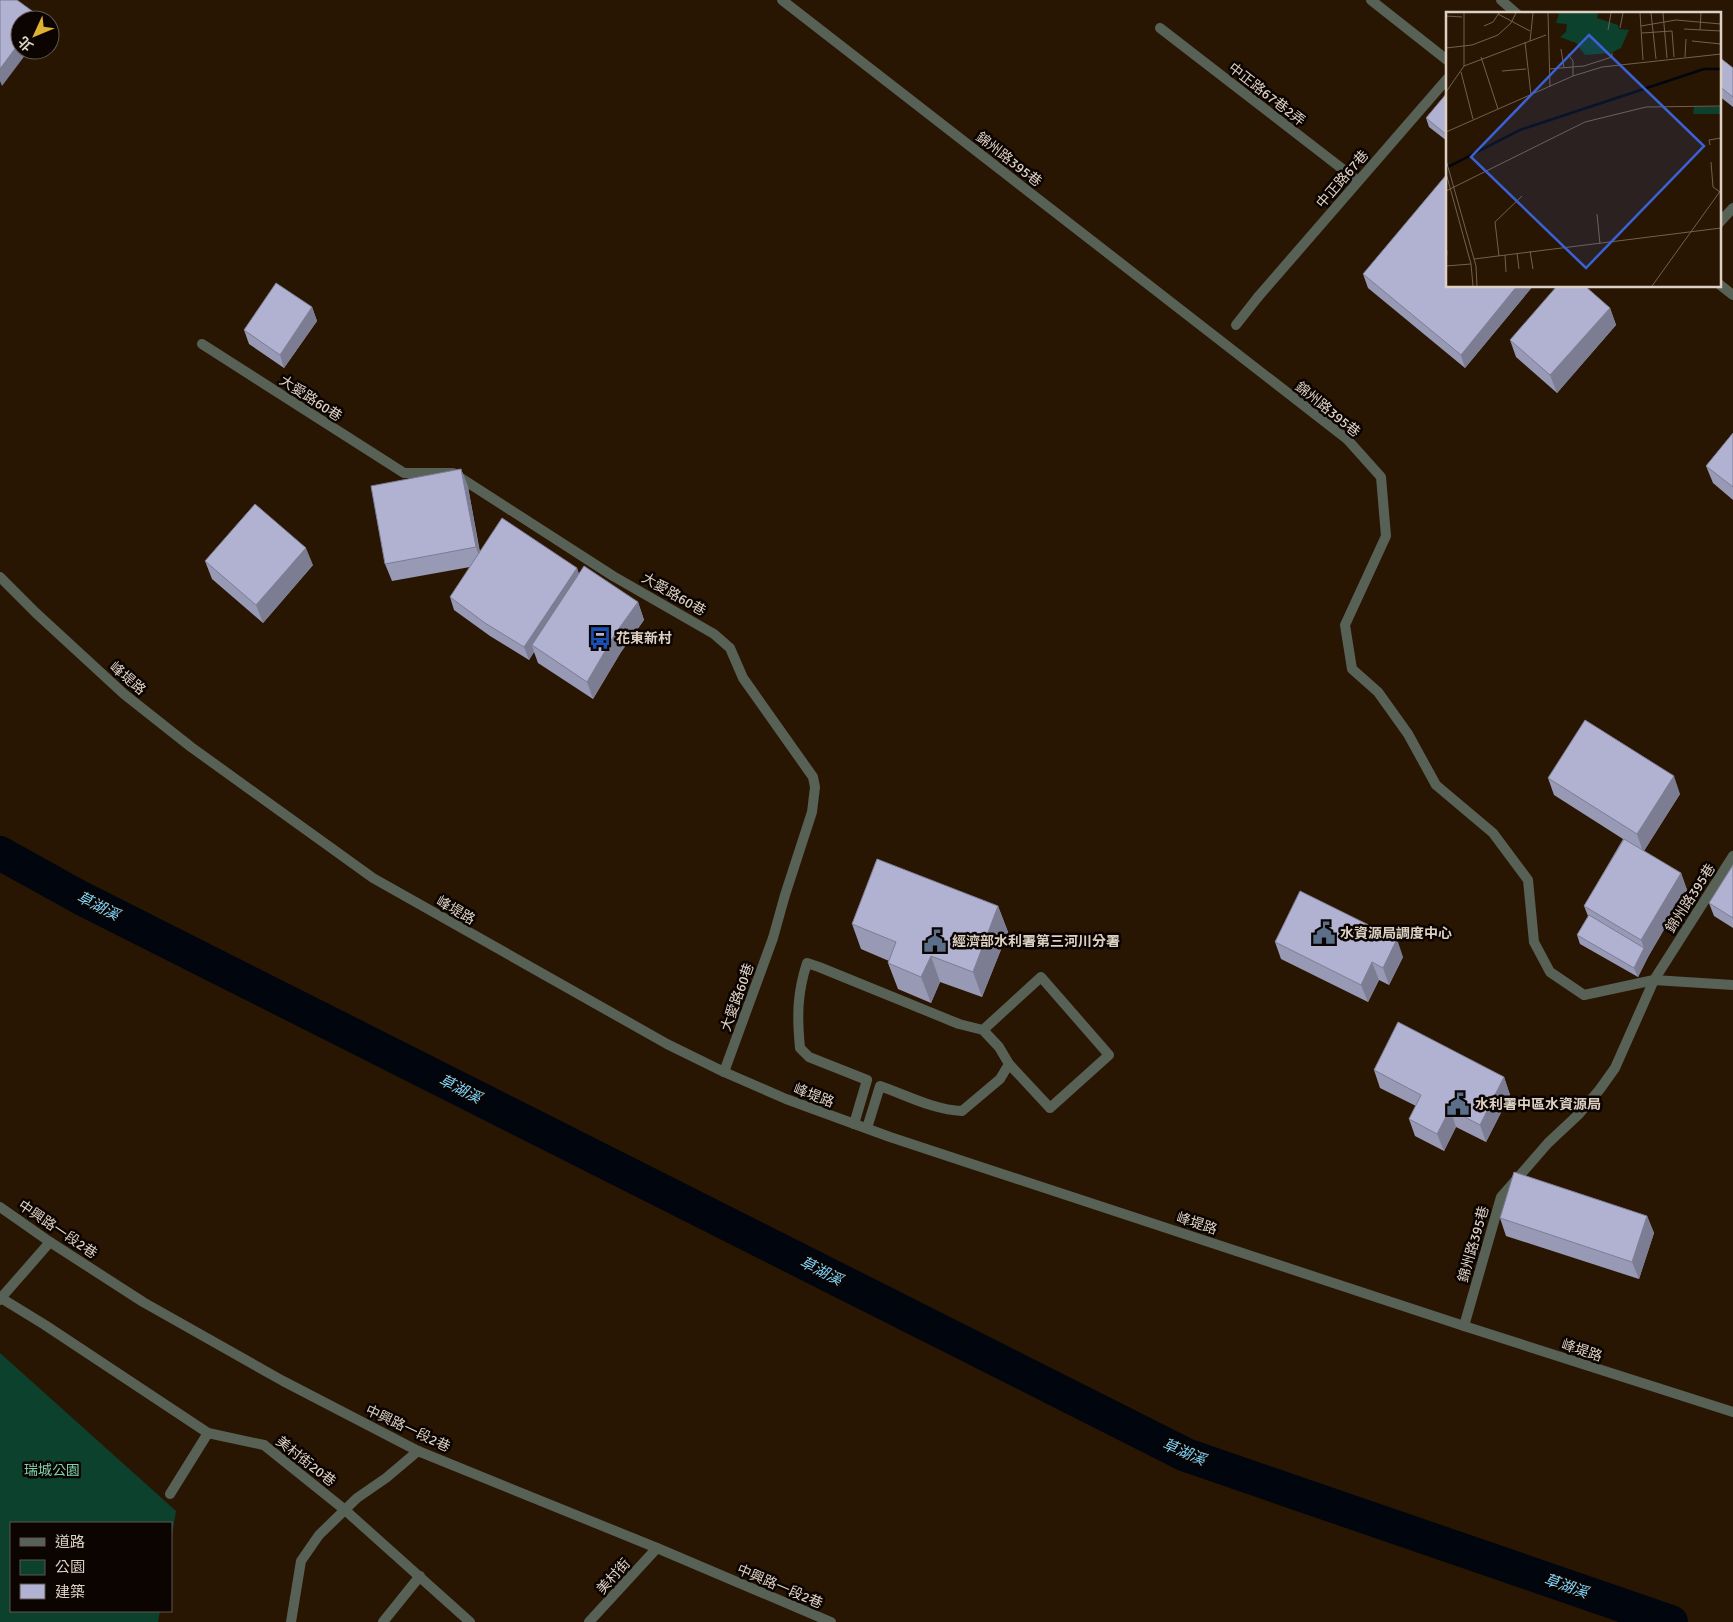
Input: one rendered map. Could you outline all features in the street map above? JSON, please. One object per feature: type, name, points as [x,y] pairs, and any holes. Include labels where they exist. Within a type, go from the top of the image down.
[{"type":"street","name":"錦州路395巷","points":[[782,0],[1347,439],[1381,477],[1386,536],[1346,625],[1352,669],[1378,692],[1408,734],[1436,785],[1494,833],[1528,880],[1534,942],[1550,972],[1584,995],[1654,980],[1733,985]]},
{"type":"street","points":[[1371,0],[1446,59]]},
{"type":"street","points":[[1501,0],[1515,12]]},
{"type":"street","name":"中正路67巷2弄","points":[[1160,28],[1358,182]]},
{"type":"street","name":"中正路67巷","points":[[1236,324],[1446,80]]},
{"type":"street","points":[[1720,222],[1733,208]]},
{"type":"street","points":[[1720,285],[1733,296]]},
{"type":"street","name":"大愛路60巷","points":[[202,344],[404,473],[453,474],[613,576],[694,621],[714,634],[730,648],[736,658],[743,678],[813,777],[815,787],[812,812],[773,938],[724,1072]]},
{"type":"street","name":"峰堤路","points":[[0,577],[124,694],[198,753],[373,878],[667,1044],[724,1072],[786,1099],[916,1146],[1464,1326],[1733,1412]]},
{"type":"street","name":"錦州路395巷","points":[[1464,1326],[1501,1197],[1548,1143],[1579,1114],[1615,1068],[1654,980],[1733,856]]},
{"type":"street","points":[[854,1124],[867,1080],[809,1057],[800,1048],[798,1008],[800,985],[807,963],[959,1024],[983,1030],[998,1047],[1009,1064],[1050,1108],[1109,1055],[1041,977],[983,1030]]},
{"type":"street","points":[[867,1128],[880,1086],[932,1105],[952,1111],[962,1111],[1000,1078],[1009,1064]]},
{"type":"street","name":"中興路一段2巷","points":[[0,1207],[143,1302],[283,1381],[418,1451],[657,1548],[831,1622]]},
{"type":"street","points":[[1,1299],[50,1242]]},
{"type":"street","name":"美村街20巷","points":[[1,1299],[45,1325],[208,1433],[264,1446],[345,1510],[470,1622]]},
{"type":"street","points":[[170,1494],[208,1433]]},
{"type":"street","points":[[291,1622],[301,1561],[319,1535],[357,1498],[386,1478],[418,1451]]},
{"type":"street","name":"美村街","points":[[589,1622],[657,1548]]},
{"type":"street","points":[[383,1622],[420,1576]]},
{"type":"green space","name":"瑞城公園","points":[[0,1353],[176,1511],[172,1536],[172,1522],[10,1522],[10,1612],[160,1612],[158,1622],[0,1622]]},
{"type":"building","points":[[0,0],[17,0],[31,10],[10,10],[10,56],[0,69]]},
{"type":"building","points":[[1720,58],[1733,68],[1733,97],[1720,87]]},
{"type":"building","points":[[1446,94],[1446,134],[1426,118]]},
{"type":"building","points":[[1446,175],[1446,288],[1515,288],[1461,355],[1363,274]]},
{"type":"building","points":[[276,283],[312,307],[280,355],[244,330]]},
{"type":"building","points":[[1555,288],[1587,288],[1610,308],[1550,375],[1510,340]]},
{"type":"building","points":[[1733,433],[1733,487],[1706,466]]},
{"type":"building","points":[[461,469],[476,547],[385,564],[371,486]]},
{"type":"building","points":[[255,504],[306,548],[256,605],[205,561]]},
{"type":"building","points":[[502,518],[577,568],[524,647],[485,623],[450,597]]},
{"type":"building","points":[[584,566],[638,602],[615,634],[587,682],[532,645]]},
{"type":"building","points":[[1585,720],[1674,776],[1637,834],[1548,778]]},
{"type":"building","points":[[1624,839],[1681,873],[1641,940],[1584,906]]},
{"type":"building","name":"經濟部水利署第三河川分署","points":[[877,859],[998,906],[973,972],[931,956],[921,977],[888,963],[896,942],[852,924]]},
{"type":"building","points":[[1733,865],[1733,918],[1709,903]]},
{"type":"building","name":"水資源局調度中心","points":[[1300,891],[1397,939],[1383,968],[1372,962],[1361,985],[1275,942]]},
{"type":"building","points":[[1589,915],[1644,948],[1634,968],[1577,935]]},
{"type":"building","name":"水利署中區水資源局","points":[[1398,1022],[1504,1077],[1480,1125],[1450,1109],[1437,1134],[1409,1119],[1421,1095],[1374,1070]]},
{"type":"building","points":[[1514,1172],[1647,1216],[1632,1262],[1500,1218]]},
{"type":"waterway","name":"草湖溪","points":[[0,853],[81,898],[1186,1455],[1671,1622]]},
{"type":"place","name":"花東新村","points":[[600,638]]},
{"type":"place","name":"水資源局調度中心","points":[[1324,933]]},
{"type":"place","name":"經濟部水利署第三河川分署","points":[[935,941]]},
{"type":"place","name":"水利署中區水資源局","points":[[1458,1104]]}]
